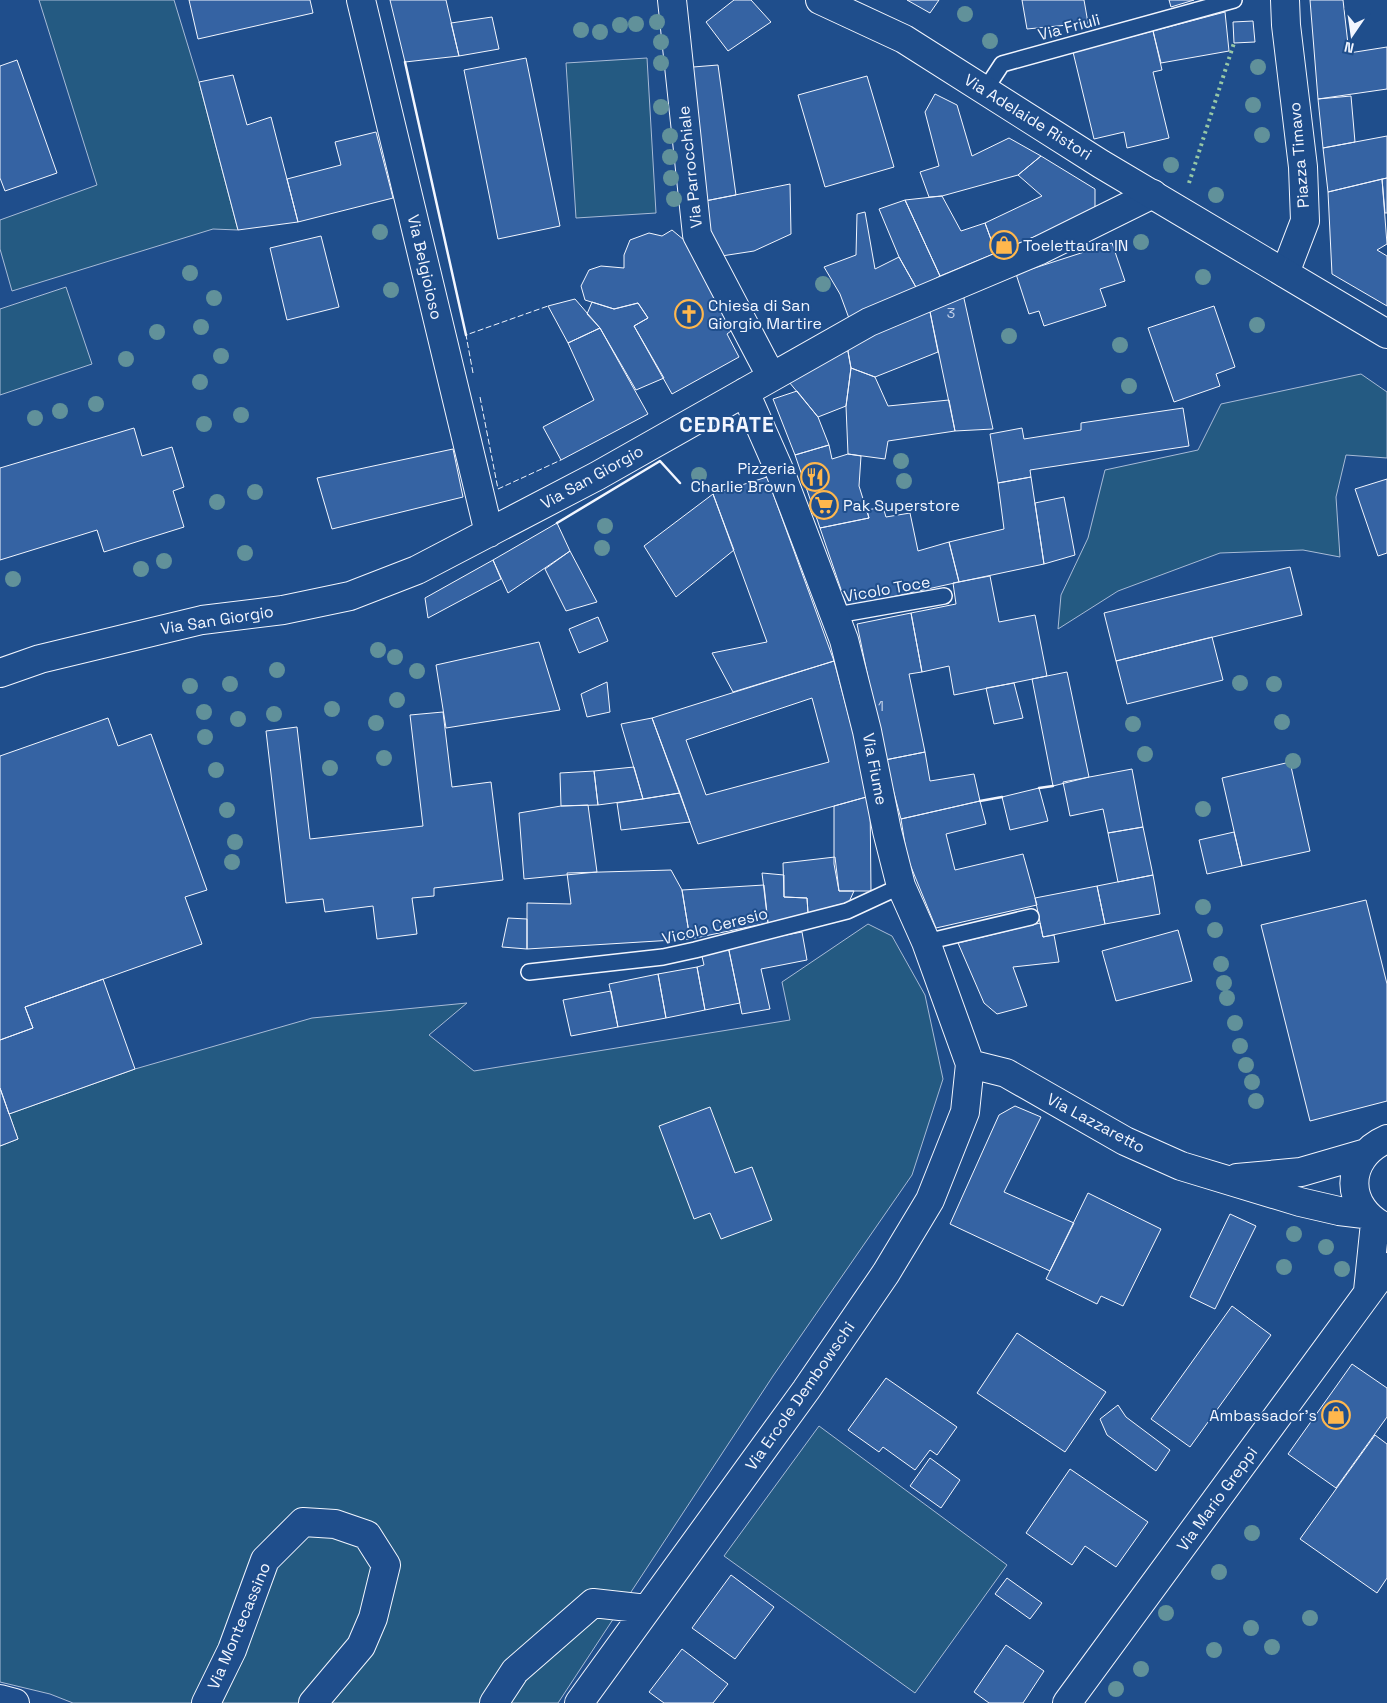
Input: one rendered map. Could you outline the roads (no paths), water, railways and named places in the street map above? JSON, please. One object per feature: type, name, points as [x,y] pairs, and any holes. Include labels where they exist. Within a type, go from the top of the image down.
[{"type":"street","name":"Via Belgioioso","points":[[361,0],[489,533]]},
{"type":"street","name":"Via Parrocchiale","points":[[672,0],[697,235],[771,376]]},
{"type":"street","points":[[820,0],[904,39]]},
{"type":"street","points":[[862,0],[904,39]]},
{"type":"street","name":"Piazza Timavo","points":[[1285,0],[1286,25],[1303,167],[1305,221],[1285,273]]},
{"type":"street","name":"Via Adelaide Ristori","points":[[904,39],[1153,194]]},
{"type":"street","name":"Via San Giorgio","points":[[0,673],[40,658],[202,620],[283,610],[350,596],[417,570],[597,476],[869,322],[1040,250],[1153,194]]},
{"type":"street","points":[[1153,194],[1387,334]]},
{"type":"street","name":"Via Fiume","points":[[745,392],[781,474],[836,615],[867,731],[887,831],[901,886],[926,942],[970,1064]]},
{"type":"street","name":"Via Lazzaretto","points":[[970,1064],[1006,1073],[1125,1141],[1181,1166],[1300,1202],[1375,1222]]},
{"type":"street","name":"Via Ercole Dembowschi","points":[[579,1703],[811,1382],[886,1273],[930,1200],[965,1112],[970,1064]]},
{"type":"street","points":[[1368,1296],[1375,1222],[1355,1195],[1354,1174],[1364,1154],[1376,1144],[1387,1139]]},
{"type":"street","name":"Via Lazzaretto","points":[[1224,1179],[1301,1172],[1364,1154]]},
{"type":"street","name":"Via Mario Greppi","points":[[1067,1703],[1368,1296],[1387,1267]]},
{"type":"street","name":"Via Montecassino","points":[[206,1703],[232,1650],[265,1560],[303,1522],[335,1524],[367,1535],[386,1565],[373,1618],[361,1646],[314,1703]]},
{"type":"street","points":[[494,1703],[515,1671],[593,1603],[647,1610]]},
{"type":"street","points":[[0,1699],[15,1703]]},
{"type":"lane","name":"Via Friuli","points":[[985,90],[1002,64],[1234,0]]},
{"type":"lane","name":"Vicolo Toce","points":[[836,615],[944,596]]},
{"type":"lane","name":"Vicolo Ceresio","points":[[529,972],[663,957],[696,950],[847,911],[901,886]]},
{"type":"lane","points":[[926,942],[1031,917]]},
{"type":"place","name":"Toelettaura IN","points":[[1004,245]]},
{"type":"place","name":"Chiesa di San Giorgio Martire","points":[[689,314]]},
{"type":"place","name":"Pizzeria Charlie Brown","points":[[815,477]]},
{"type":"place","name":"Pak Superstore","points":[[824,505]]},
{"type":"place","name":"Ambassador's","points":[[1336,1415]]},
{"type":"district","name":"CEDRATE","points":[[727,424]]}]
